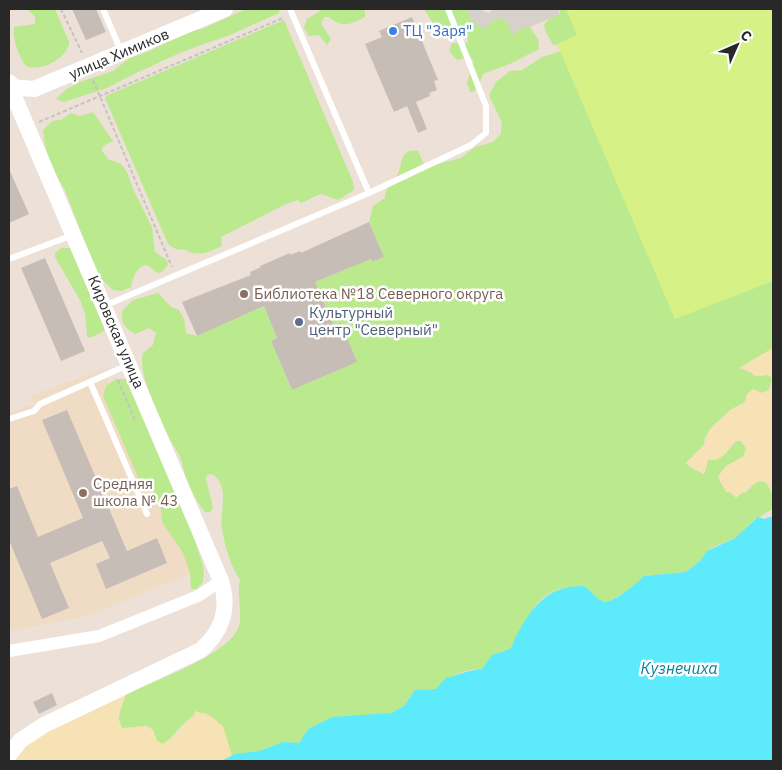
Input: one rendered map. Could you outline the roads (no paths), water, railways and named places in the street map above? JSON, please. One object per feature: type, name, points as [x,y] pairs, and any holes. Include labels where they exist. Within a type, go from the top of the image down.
[{"type":"street","name":"улица Химиков","points":[[9,86],[34,89],[89,68],[226,9]]},
{"type":"street","name":"Кировская улица","points":[[9,86],[221,581],[226,602],[222,622],[213,639],[201,650],[44,725],[21,740],[9,755]]},
{"type":"street","points":[[9,651],[99,636],[198,596],[221,581]]},
{"type":"lane","points":[[103,9],[122,53]]},
{"type":"lane","points":[[104,306],[370,193],[471,144],[486,133],[486,106],[448,9]]},
{"type":"lane","points":[[291,11],[370,193]]},
{"type":"lane","points":[[9,259],[74,234]]},
{"type":"lane","points":[[9,419],[34,411],[40,404],[129,364]]},
{"type":"lane","points":[[90,382],[147,514]]},
{"type":"water","name":"Кузнечиха","points":[[773,516],[773,761],[221,761],[235,754],[259,751],[283,742],[299,743],[308,729],[332,717],[391,713],[404,706],[415,690],[436,689],[446,678],[482,669],[492,655],[510,649],[518,633],[537,605],[552,593],[561,589],[583,586],[599,600],[606,602],[624,593],[644,576],[686,572],[700,561],[707,551],[735,538],[758,517],[764,519]]},
{"type":"place","name":"ТЦ \"Заря\"","points":[[393,31]]},
{"type":"place","name":"Библиотека №18 Северного округа","points":[[244,294]]},
{"type":"place","name":"Культурный центр \"Северный\"","points":[[299,322]]},
{"type":"place","name":"Средняя школа № 43","points":[[83,493]]}]
